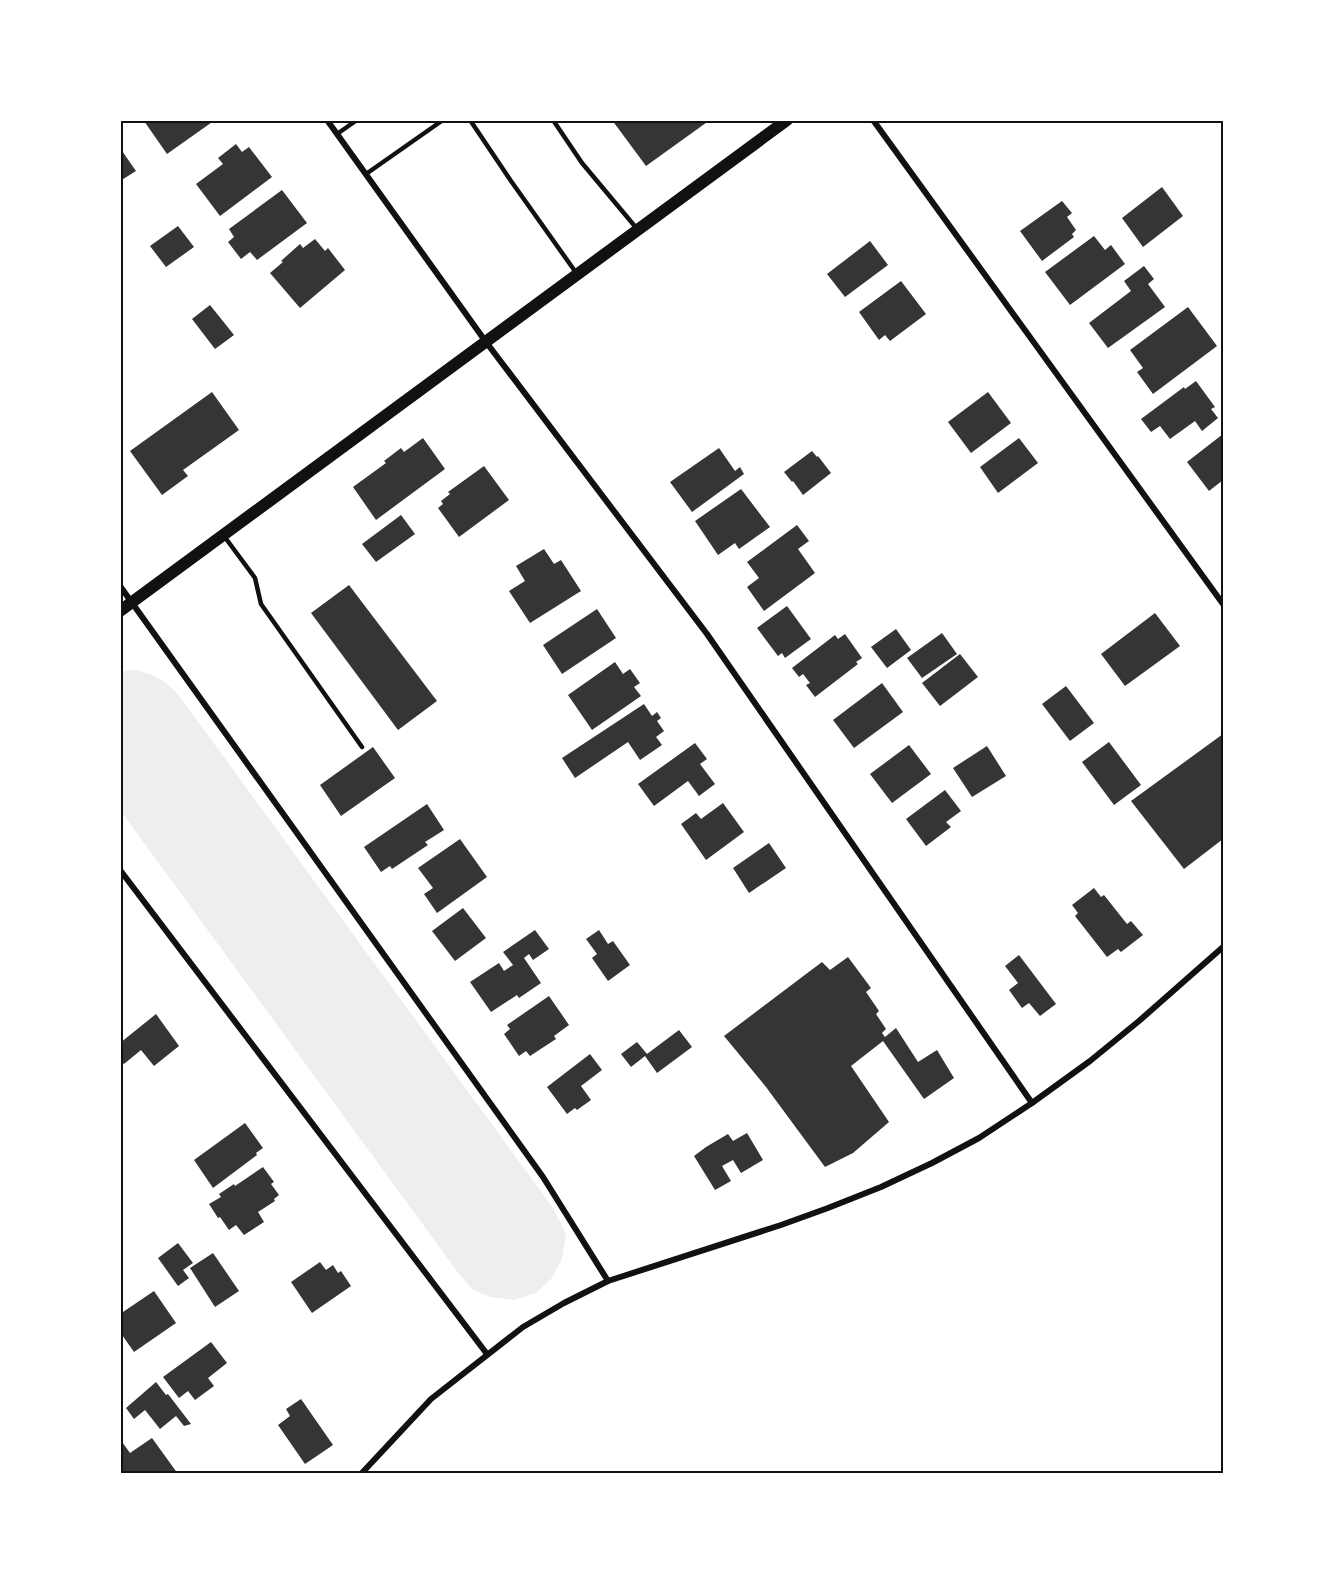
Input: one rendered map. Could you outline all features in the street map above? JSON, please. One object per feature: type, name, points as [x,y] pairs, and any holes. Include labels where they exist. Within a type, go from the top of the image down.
[{"type":"main road","points":[[120,611],[787,120]]},
{"type":"street","points":[[327,120],[486,342],[707,634],[1032,1103]]},
{"type":"street","points":[[873,120],[1223,604]]},
{"type":"street","points":[[120,586],[543,1177],[608,1281]]},
{"type":"street","points":[[120,870],[487,1354]]},
{"type":"street","points":[[361,1474],[430,1399],[523,1328],[564,1303],[608,1281],[781,1225],[881,1187],[979,1138],[1090,1062],[1223,947]]},
{"type":"lane","points":[[337,135],[357,120]]},
{"type":"lane","points":[[366,174],[443,120]]},
{"type":"lane","points":[[470,120],[577,274]]},
{"type":"lane","points":[[553,120],[582,164],[638,230]]},
{"type":"lane","points":[[223,534],[255,578],[261,604],[362,747]]},
{"type":"shaded area","points":[[136,670],[161,679],[180,697],[553,1208],[566,1234],[562,1259],[552,1278],[536,1293],[514,1300],[490,1297],[472,1289],[459,1274],[120,810],[120,672]]},
{"type":"building","points":[[215,120],[167,154],[144,121]]},
{"type":"building","points":[[612,120],[710,120],[646,166]]},
{"type":"building","points":[[236,144],[242,152],[249,147],[272,177],[220,216],[196,184],[223,164],[218,158]]},
{"type":"building","points":[[120,148],[136,171],[120,181]]},
{"type":"building","points":[[1162,187],[1183,216],[1143,247],[1122,218]]},
{"type":"building","points":[[282,190],[307,223],[257,260],[250,252],[241,259],[228,242],[234,237],[229,229]]},
{"type":"building","points":[[1062,201],[1072,213],[1067,217],[1076,230],[1072,234],[1074,237],[1042,261],[1020,231]]},
{"type":"building","points":[[178,226],[194,247],[166,267],[150,246]]},
{"type":"building","points":[[1094,236],[1105,250],[1111,245],[1125,264],[1070,305],[1045,272]]},
{"type":"building","points":[[315,239],[325,251],[328,248],[345,270],[300,308],[270,273],[300,244],[303,248]]},
{"type":"building","points":[[870,241],[888,265],[845,297],[827,274]]},
{"type":"building","points":[[1144,266],[1154,279],[1148,284],[1165,307],[1108,348],[1089,323],[1131,291],[1124,281]]},
{"type":"building","points":[[901,281],[926,314],[890,341],[885,335],[879,340],[859,312]]},
{"type":"building","points":[[210,305],[234,335],[215,349],[192,319]]},
{"type":"building","points":[[1188,307],[1217,346],[1153,394],[1137,372],[1143,368],[1130,350]]},
{"type":"building","points":[[1196,381],[1215,407],[1211,409],[1218,418],[1202,431],[1195,421],[1170,439],[1160,426],[1151,432],[1141,419],[1184,387],[1185,389]]},
{"type":"building","points":[[212,392],[239,430],[183,470],[188,476],[162,495],[130,451]]},
{"type":"building","points":[[988,392],[1011,423],[971,453],[948,422]]},
{"type":"building","points":[[1223,434],[1223,480],[1209,491],[1187,462]]},
{"type":"building","points":[[423,438],[445,469],[376,520],[353,487],[386,463],[384,461],[401,448],[404,452]]},
{"type":"building","points":[[1019,438],[1038,463],[998,493],[980,467]]},
{"type":"building","points":[[719,448],[735,471],[740,467],[744,474],[692,512],[670,482]]},
{"type":"building","points":[[812,451],[831,473],[803,495],[784,472]]},
{"type":"building","points":[[484,466],[509,500],[459,537],[438,508],[443,504],[441,501],[450,494],[448,492]]},
{"type":"building","points":[[741,489],[770,527],[739,549],[735,543],[718,555],[695,521]]},
{"type":"building","points":[[401,515],[415,534],[376,562],[362,544]]},
{"type":"building","points":[[797,525],[809,541],[798,549],[815,573],[764,611],[747,587],[759,578],[747,562]]},
{"type":"building","points":[[544,549],[554,564],[561,560],[581,591],[530,623],[509,591],[525,581],[516,566]]},
{"type":"building","points":[[349,585],[437,701],[398,730],[311,613]]},
{"type":"building","points":[[787,606],[811,639],[785,658],[782,653],[778,656],[757,628]]},
{"type":"building","points":[[597,609],[616,638],[562,674],[543,645]]},
{"type":"building","points":[[1155,613],[1180,646],[1125,686],[1101,654]]},
{"type":"building","points":[[896,629],[911,650],[887,668],[871,647]]},
{"type":"building","points":[[942,633],[957,654],[922,678],[907,658]]},
{"type":"building","points":[[845,634],[862,658],[856,662],[858,664],[815,697],[806,685],[810,683],[803,674],[799,677],[792,668],[835,635],[838,639]]},
{"type":"building","points":[[960,654],[978,677],[940,706],[922,683]]},
{"type":"building","points":[[615,662],[623,674],[630,669],[640,683],[634,687],[641,696],[592,730],[568,695]]},
{"type":"building","points":[[882,683],[903,712],[854,748],[833,720]]},
{"type":"building","points":[[1066,686],[1094,723],[1070,741],[1042,704]]},
{"type":"building","points":[[644,704],[652,716],[657,712],[661,718],[657,721],[664,731],[656,737],[662,745],[640,760],[628,742],[575,778],[562,758]]},
{"type":"building","points":[[1223,734],[1223,839],[1184,869],[1131,801]]},
{"type":"building","points":[[1109,742],[1141,785],[1114,805],[1082,762]]},
{"type":"building","points":[[695,743],[707,759],[700,764],[715,784],[699,796],[688,781],[654,806],[638,784]]},
{"type":"building","points":[[909,745],[931,774],[892,803],[870,774]]},
{"type":"building","points":[[987,746],[1006,776],[972,797],[953,768]]},
{"type":"building","points":[[373,747],[395,778],[341,816],[320,785]]},
{"type":"building","points":[[945,790],[961,811],[946,822],[951,827],[926,846],[906,819]]},
{"type":"building","points":[[723,803],[744,832],[706,860],[681,824],[696,813],[701,819]]},
{"type":"building","points":[[427,804],[444,830],[425,842],[428,845],[392,869],[390,866],[381,872],[364,847]]},
{"type":"building","points":[[460,839],[487,877],[437,913],[424,894],[433,888],[418,868]]},
{"type":"building","points":[[769,843],[786,868],[749,893],[733,868]]},
{"type":"building","points":[[1094,888],[1101,897],[1104,895],[1127,924],[1131,921],[1143,935],[1121,952],[1118,949],[1107,957],[1075,916],[1078,913],[1072,905]]},
{"type":"building","points":[[463,908],[486,938],[455,961],[432,931]]},
{"type":"building","points":[[535,930],[549,949],[533,960],[529,954],[524,958],[541,983],[519,998],[517,995],[491,1012],[470,982],[499,963],[504,971],[513,965],[503,952]]},
{"type":"building","points":[[599,930],[608,944],[613,941],[630,965],[608,981],[592,958],[597,954],[586,939]]},
{"type":"building","points":[[1019,955],[1056,1004],[1040,1016],[1029,1003],[1022,1008],[1009,990],[1018,983],[1005,966]]},
{"type":"building","points":[[848,957],[871,988],[866,992],[879,1011],[876,1014],[886,1029],[882,1033],[885,1037],[896,1028],[918,1062],[937,1050],[954,1078],[924,1099],[883,1041],[851,1066],[889,1122],[853,1153],[825,1167],[766,1087],[724,1036],[822,962],[830,970]]},
{"type":"building","points":[[549,996],[569,1025],[554,1036],[556,1039],[530,1056],[526,1051],[519,1056],[504,1034],[510,1029],[507,1025]]},
{"type":"building","points":[[156,1014],[179,1046],[154,1066],[141,1050],[124,1064],[120,1060],[120,1043]]},
{"type":"building","points":[[679,1030],[692,1047],[657,1073],[645,1056],[631,1067],[621,1054],[637,1042],[647,1054]]},
{"type":"building","points":[[590,1054],[602,1070],[581,1086],[591,1100],[567,1114],[547,1087]]},
{"type":"building","points":[[245,1123],[263,1148],[213,1188],[194,1160]]},
{"type":"building","points":[[747,1133],[763,1160],[741,1173],[733,1160],[722,1166],[731,1181],[715,1190],[694,1156],[728,1134],[733,1141]]},
{"type":"building","points":[[263,1167],[274,1182],[271,1184],[279,1195],[274,1199],[275,1201],[258,1212],[264,1222],[244,1235],[236,1225],[229,1230],[209,1204],[221,1197],[219,1194]]},
{"type":"building","points":[[178,1243],[193,1263],[183,1270],[189,1278],[178,1286],[158,1258]]},
{"type":"building","points":[[213,1253],[239,1291],[215,1307],[190,1268]]},
{"type":"building","points":[[320,1262],[326,1270],[333,1265],[338,1273],[341,1271],[351,1286],[312,1313],[291,1282]]},
{"type":"building","points":[[154,1291],[176,1323],[134,1352],[120,1332],[120,1314]]},
{"type":"building","points":[[211,1342],[227,1363],[208,1378],[214,1386],[195,1400],[188,1391],[179,1398],[163,1377]]},
{"type":"building","points":[[156,1382],[191,1424],[184,1426],[176,1416],[160,1429],[145,1410],[134,1419],[126,1408]]},
{"type":"building","points":[[301,1399],[333,1445],[305,1464],[278,1425],[290,1416],[286,1409]]},
{"type":"building","points":[[152,1438],[178,1474],[120,1474],[120,1439],[130,1453]]}]
